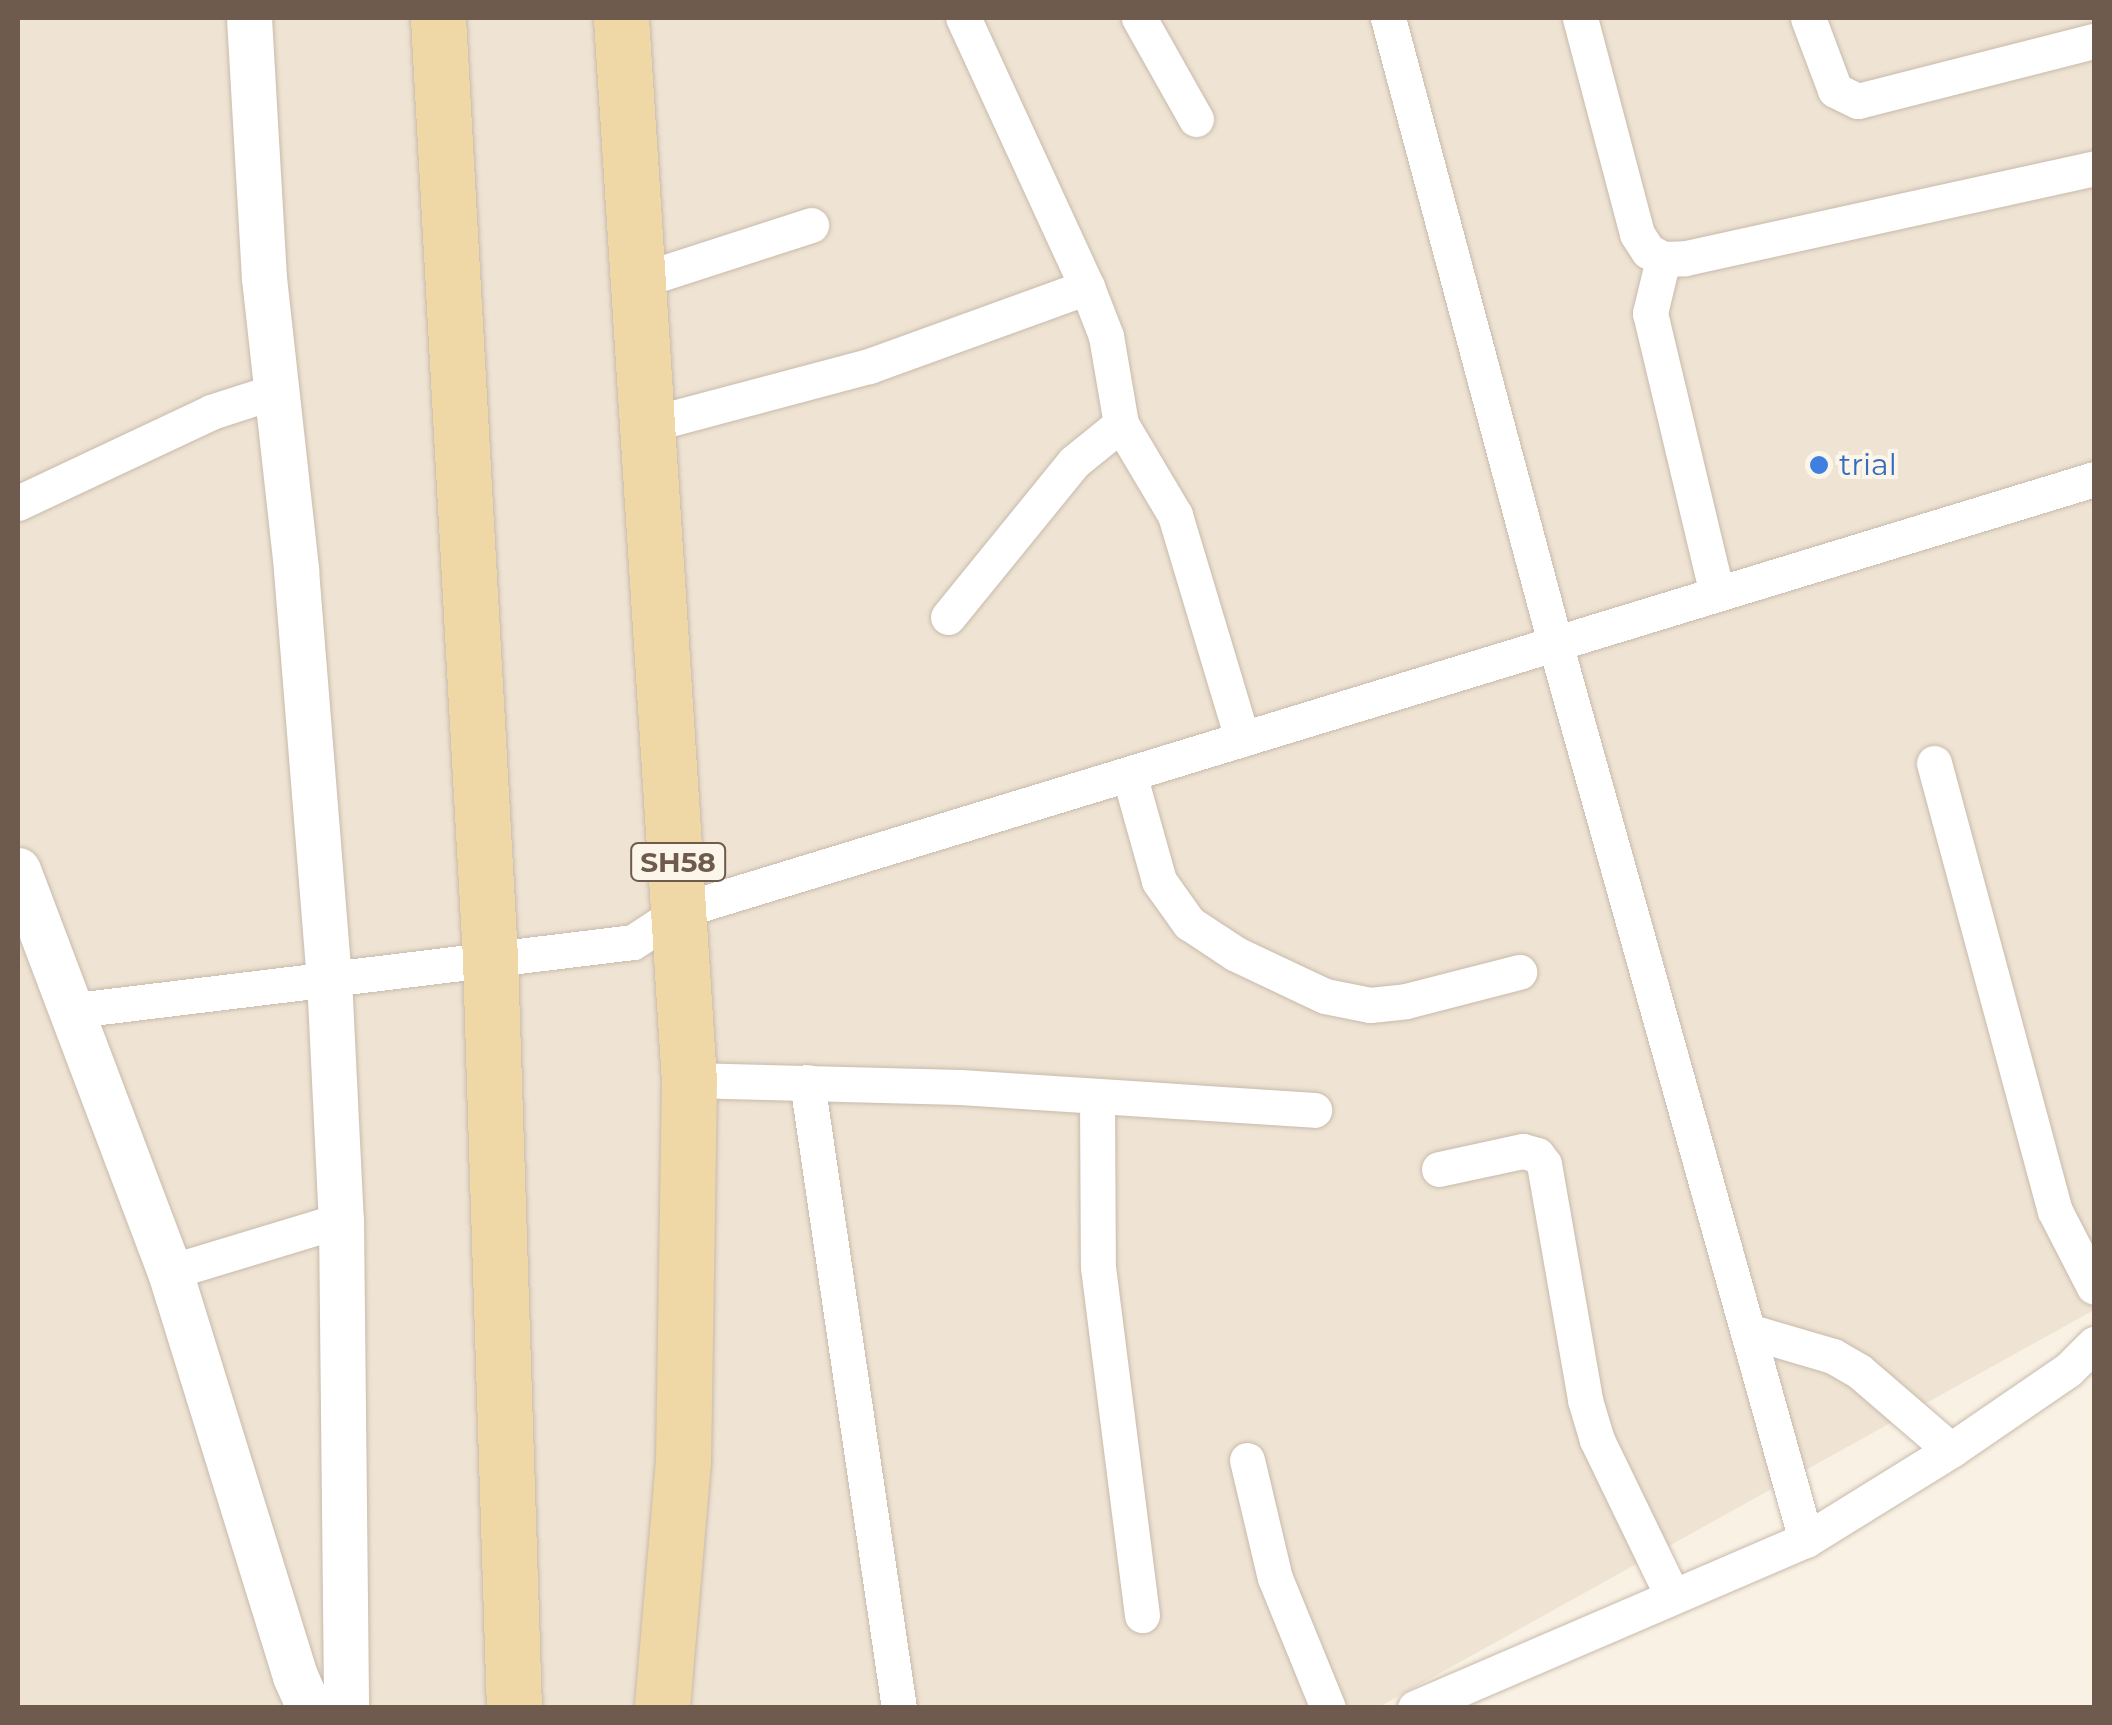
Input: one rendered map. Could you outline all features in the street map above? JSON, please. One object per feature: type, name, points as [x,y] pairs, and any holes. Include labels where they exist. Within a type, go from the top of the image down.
[{"type":"main road","points":[[438,18],[490,958],[514,1708]]},
{"type":"main road","name":"SH58","points":[[620,18],[682,910],[689,1080],[683,1461],[662,1708]]},
{"type":"street","points":[[248,18],[264,278],[329,978],[341,1220],[346,1708]]},
{"type":"street","points":[[964,18],[1088,287],[1106,336],[1121,424],[1175,515],[1242,739]]},
{"type":"street","points":[[1139,18],[1196,119]]},
{"type":"street","points":[[1388,18],[1555,643],[1806,1540]]},
{"type":"street","points":[[1580,18],[1637,234],[1648,251],[1663,259],[1686,258],[2094,168]]},
{"type":"street","points":[[1808,18],[1835,90],[1858,101],[2094,41]]},
{"type":"street","points":[[638,281],[811,225]]},
{"type":"street","points":[[1663,259],[1650,313],[1717,594]]},
{"type":"street","points":[[647,424],[869,366],[1088,287]]},
{"type":"street","points":[[18,503],[211,412],[276,391]]},
{"type":"street","points":[[948,617],[1074,462],[1121,424]]},
{"type":"street","points":[[68,1010],[633,942],[682,910],[2094,478]]},
{"type":"street","points":[[1934,763],[2055,1211],[2094,1287]]},
{"type":"street","points":[[1129,774],[1159,881],[1189,923],[1236,954],[1325,996],[1370,1005],[1406,1001],[1520,972]]},
{"type":"street","points":[[18,870],[170,1272],[295,1676],[309,1708]]},
{"type":"street","points":[[689,1080],[808,1082],[1314,1110]]},
{"type":"street","points":[[808,1082],[899,1708]]},
{"type":"street","points":[[1098,1096],[1098,1267],[1142,1616]]},
{"type":"street","points":[[1439,1170],[1524,1150],[1538,1155],[1544,1164],[1597,1440],[1674,1597]]},
{"type":"street","points":[[170,1272],[341,1220]]},
{"type":"street","points":[[1748,1331],[1833,1356],[1859,1372],[1951,1450]]},
{"type":"street","points":[[1415,1708],[1806,1540],[1951,1450],[2068,1370],[2094,1344]]},
{"type":"street","points":[[1247,1460],[1275,1578],[1328,1708]]},
{"type":"shaded area","points":[[18,18],[2094,18],[2094,1310],[1379,1707],[18,1707]]},
{"type":"place","name":"trial","points":[[1819,465]]}]
